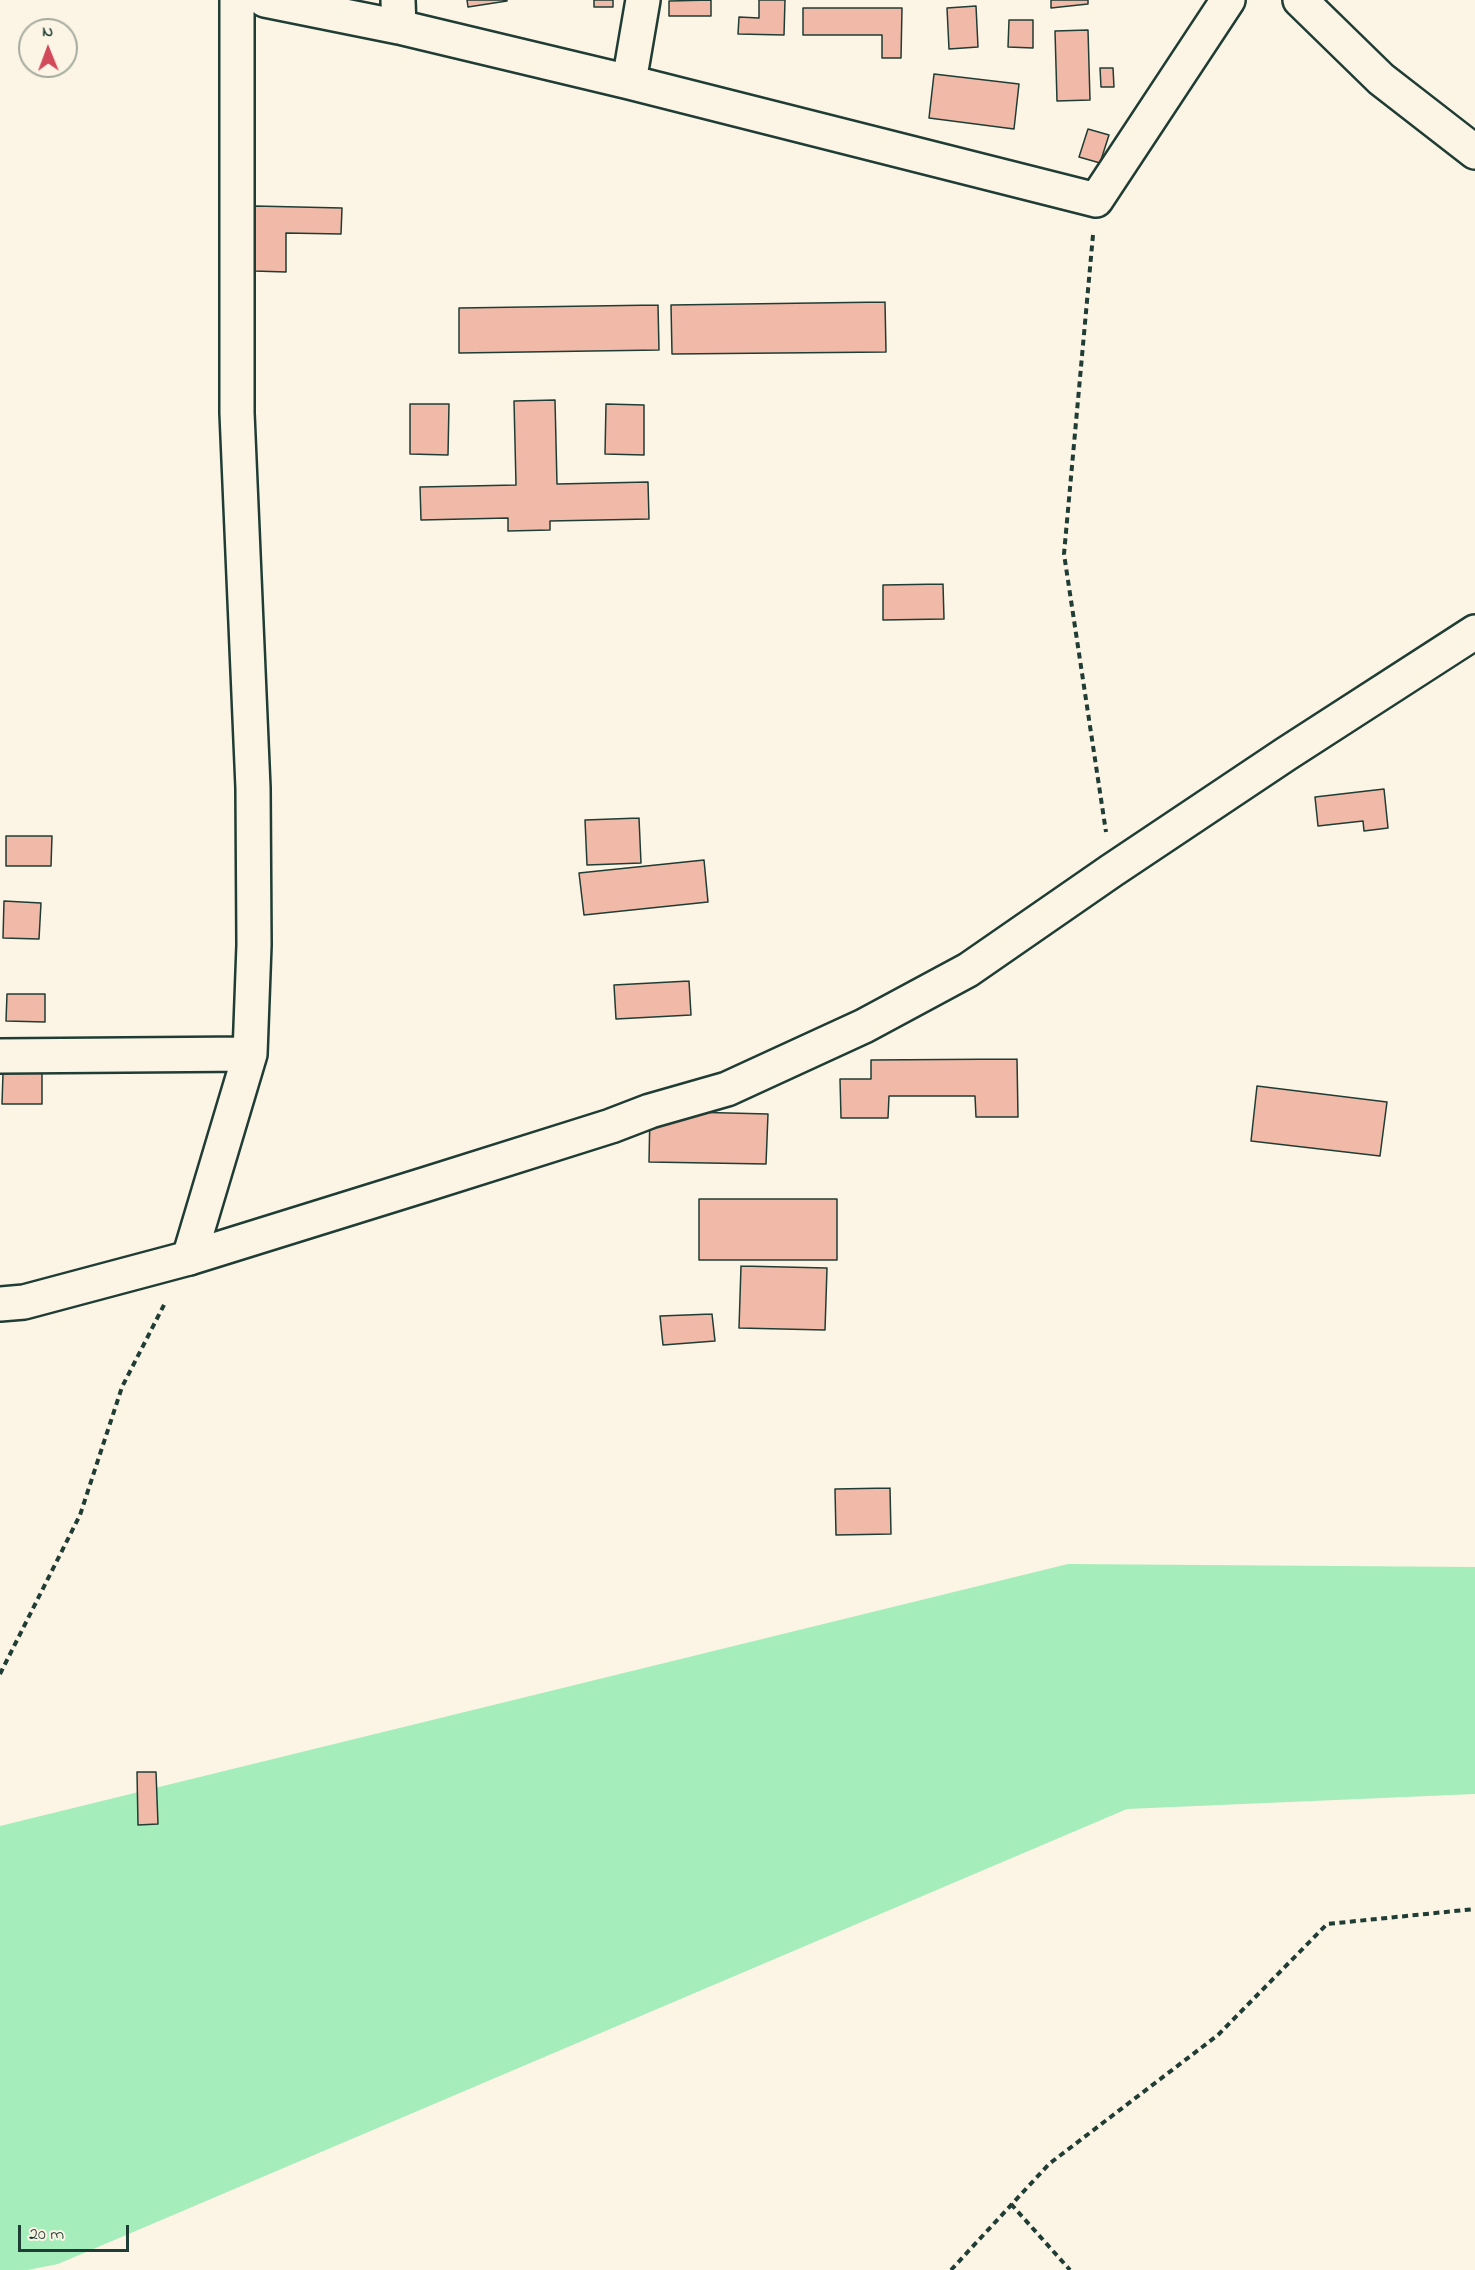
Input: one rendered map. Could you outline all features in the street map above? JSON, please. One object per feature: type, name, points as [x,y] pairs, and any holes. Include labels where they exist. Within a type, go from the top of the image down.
[{"type":"street","points":[[189,1258],[250,1054],[254,945],[254,799],[237,413],[237,0]]},
{"type":"street","points":[[265,0],[399,14],[629,82],[1096,200],[1228,0]]},
{"type":"street","points":[[629,82],[643,0]]},
{"type":"street","points":[[1300,0],[1381,79],[1475,152]]},
{"type":"street","points":[[0,1304],[24,1302],[189,1258],[611,1126],[650,1111],[727,1089],[864,1026],[968,970],[1111,871],[1386,688],[1475,632]]},
{"type":"street","points":[[0,1056],[250,1054]]},
{"type":"path","points":[[1096,200],[1064,554],[1111,871]]},
{"type":"path","points":[[0,1674],[80,1515],[122,1387],[189,1258]]},
{"type":"path","points":[[951,2270],[1049,2164],[1218,2035],[1327,1924],[1475,1908]]},
{"type":"path","points":[[1011,2204],[1070,2270]]},
{"type":"green space","points":[[1068,1564],[1475,1567],[1475,1794],[1127,1809],[58,2264],[28,2270],[0,2270],[0,1826]]},
{"type":"building","points":[[467,0],[507,0],[507,1],[468,7]]},
{"type":"building","points":[[594,0],[613,0],[613,7],[594,7]]},
{"type":"building","points":[[711,0],[711,16],[669,16],[669,1]]},
{"type":"building","points":[[759,0],[785,0],[784,35],[738,34],[739,17],[759,18]]},
{"type":"building","points":[[1051,0],[1088,0],[1088,4],[1051,8]]},
{"type":"building","points":[[976,6],[978,47],[949,49],[947,8]]},
{"type":"building","points":[[803,8],[902,8],[901,58],[882,58],[882,35],[803,35]]},
{"type":"building","points":[[1009,20],[1033,20],[1033,48],[1008,47]]},
{"type":"building","points":[[1088,30],[1090,100],[1057,101],[1055,31]]},
{"type":"building","points":[[1100,68],[1113,68],[1114,87],[1101,87]]},
{"type":"building","points":[[934,74],[1019,84],[1014,129],[929,118]]},
{"type":"building","points":[[1088,129],[1109,135],[1100,163],[1079,157]]},
{"type":"building","points":[[255,206],[342,208],[341,234],[286,233],[286,272],[254,271]]},
{"type":"building","points":[[885,302],[886,352],[672,354],[671,305]]},
{"type":"building","points":[[658,305],[659,350],[459,353],[459,308]]},
{"type":"building","points":[[555,400],[557,484],[648,482],[649,519],[550,521],[550,530],[508,531],[508,518],[421,520],[420,487],[516,485],[514,401]]},
{"type":"building","points":[[410,404],[449,404],[448,455],[410,454]]},
{"type":"building","points":[[606,404],[644,405],[644,455],[605,454]]},
{"type":"building","points":[[943,584],[944,619],[883,620],[883,585]]},
{"type":"building","points":[[1384,789],[1388,828],[1364,831],[1363,821],[1318,826],[1315,797]]},
{"type":"building","points":[[639,818],[641,863],[587,865],[585,820]]},
{"type":"building","points":[[6,836],[52,836],[51,866],[6,866]]},
{"type":"building","points":[[704,860],[708,902],[584,915],[579,873]]},
{"type":"building","points":[[4,901],[41,903],[39,939],[3,938]]},
{"type":"building","points":[[689,981],[691,1015],[616,1019],[614,985]]},
{"type":"building","points":[[7,994],[45,994],[45,1022],[6,1021]]},
{"type":"building","points":[[1017,1059],[1018,1117],[976,1117],[975,1096],[889,1096],[888,1118],[841,1118],[840,1079],[871,1079],[871,1060]]},
{"type":"building","points":[[3,1073],[42,1073],[42,1104],[2,1104]]},
{"type":"building","points":[[1257,1086],[1387,1102],[1380,1156],[1251,1141]]},
{"type":"building","points":[[650,1111],[768,1114],[766,1164],[649,1162]]},
{"type":"building","points":[[699,1199],[837,1199],[837,1260],[699,1260]]},
{"type":"building","points":[[741,1266],[827,1268],[825,1330],[739,1328]]},
{"type":"building","points":[[712,1314],[715,1341],[663,1345],[660,1316]]},
{"type":"building","points":[[890,1488],[891,1534],[836,1535],[835,1489]]},
{"type":"building","points":[[137,1772],[156,1772],[158,1824],[138,1825]]}]
